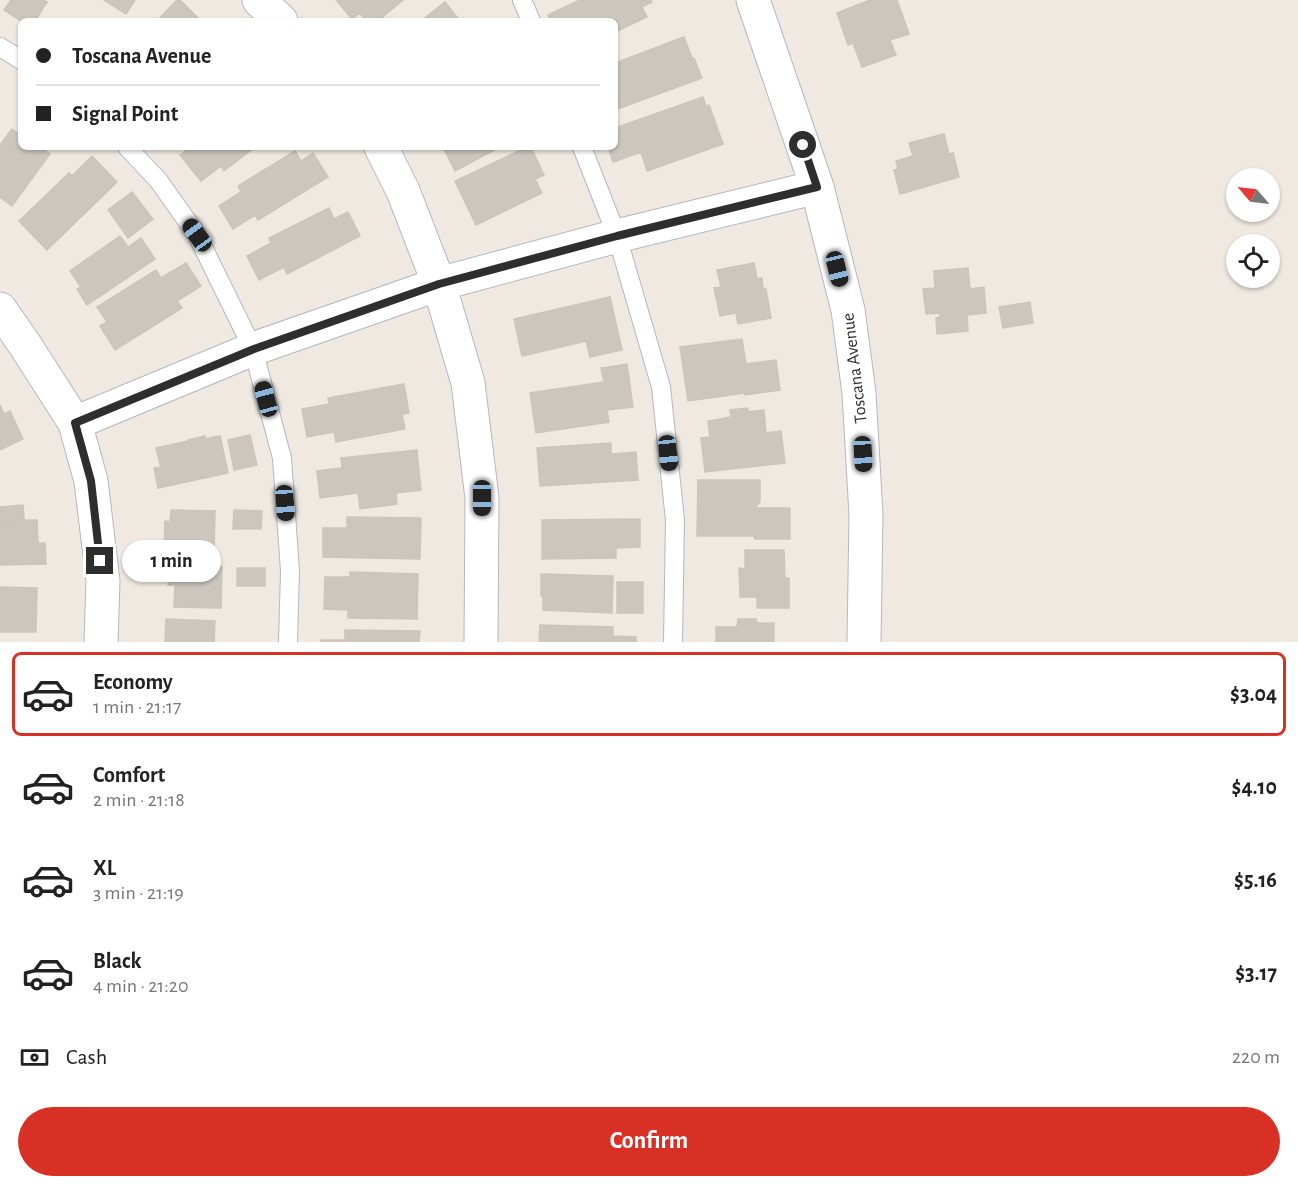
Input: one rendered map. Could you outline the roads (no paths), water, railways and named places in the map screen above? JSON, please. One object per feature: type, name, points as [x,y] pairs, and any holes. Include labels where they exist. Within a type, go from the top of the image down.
[{"type":"street","points":[[259,0],[278,18]]},
{"type":"street","name":"Toscana Avenue","points":[[753,0],[817,187],[848,310],[859,393],[866,515],[864,642]]},
{"type":"street","points":[[382,150],[403,191],[439,284],[468,383],[482,498],[481,642]]},
{"type":"street","points":[[75,423],[254,349],[439,284],[617,236],[817,187]]},
{"type":"street","points":[[0,309],[75,423],[91,481],[103,581],[101,642]]},
{"type":"lane","points":[[522,0],[530,18]]},
{"type":"lane","points":[[0,47],[18,58]]},
{"type":"lane","points":[[130,150],[158,180],[197,235],[254,349],[282,458],[290,571],[288,642]]},
{"type":"lane","points":[[583,150],[617,236],[662,387],[675,520],[673,642]]}]
